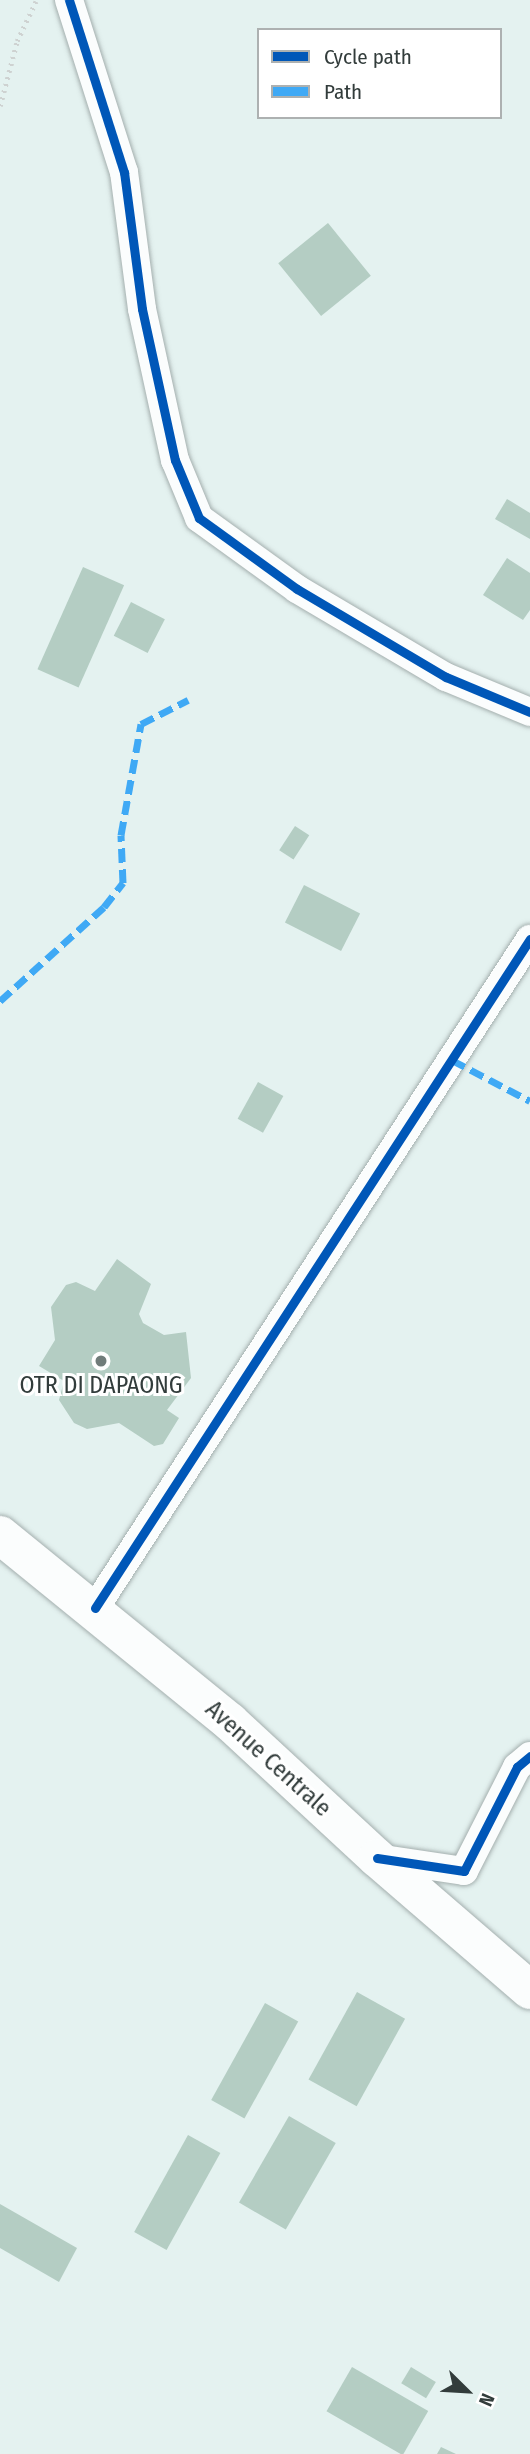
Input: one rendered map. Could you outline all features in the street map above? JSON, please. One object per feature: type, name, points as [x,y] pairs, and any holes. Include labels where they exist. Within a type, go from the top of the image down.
[{"type":"main road","name":"Avenue Centrale","points":[[0,1535],[95,1608],[230,1722],[377,1858],[530,1990]]},
{"type":"street","points":[[69,0],[124,172],[144,322],[175,460],[183,487],[200,518],[297,589],[446,677],[530,712]]},
{"type":"street","points":[[95,1608],[530,939]]},
{"type":"street","points":[[377,1858],[464,1871],[517,1767],[530,1756]]},
{"type":"path","points":[[0,106],[17,41],[36,0]]},
{"type":"building","points":[[328,223],[371,276],[321,316],[278,263]]},
{"type":"building","points":[[507,499],[530,513],[530,539],[495,519]]},
{"type":"building","points":[[507,558],[530,573],[530,610],[523,620],[483,595]]},
{"type":"building","points":[[83,567],[124,585],[79,688],[37,669]]},
{"type":"building","points":[[131,602],[165,619],[148,653],[114,636]]},
{"type":"building","points":[[295,826],[309,835],[293,860],[279,850]]},
{"type":"building","points":[[304,885],[360,914],[341,951],[285,922]]},
{"type":"building","points":[[258,1082],[283,1096],[263,1133],[238,1119]]},
{"type":"building","points":[[117,1259],[151,1284],[139,1314],[143,1323],[164,1335],[186,1332],[191,1378],[167,1410],[179,1418],[163,1444],[154,1446],[119,1423],[87,1429],[74,1423],[59,1400],[64,1381],[39,1366],[55,1340],[51,1307],[66,1285],[76,1282],[95,1291]]},
{"type":"building","points":[[357,1992],[405,2019],[357,2106],[309,2079]]},
{"type":"building","points":[[265,2003],[298,2021],[244,2119],[211,2100]]},
{"type":"building","points":[[289,2116],[336,2143],[286,2230],[239,2203]]},
{"type":"building","points":[[188,2135],[220,2153],[167,2250],[134,2232]]},
{"type":"building","points":[[0,2204],[77,2248],[59,2282],[0,2248]]},
{"type":"building","points":[[352,2367],[428,2411],[403,2454],[327,2411]]},
{"type":"building","points":[[411,2367],[436,2382],[426,2398],[401,2383]]},
{"type":"building","points":[[441,2447],[456,2454],[437,2454]]},
{"type":"marked path","points":[[0,1001],[104,907],[123,883],[121,835],[141,724],[188,700]]},
{"type":"marked path","points":[[452,1060],[530,1101]]},
{"type":"cycle path","points":[[69,0],[124,172],[142,309],[175,460],[199,518],[297,589],[446,677],[530,712]]},
{"type":"cycle path","points":[[95,1608],[530,939]]},
{"type":"cycle path","points":[[377,1858],[464,1871],[517,1767],[530,1756]]},
{"type":"place","name":"OTR DI DAPAONG","points":[[101,1361]]}]
